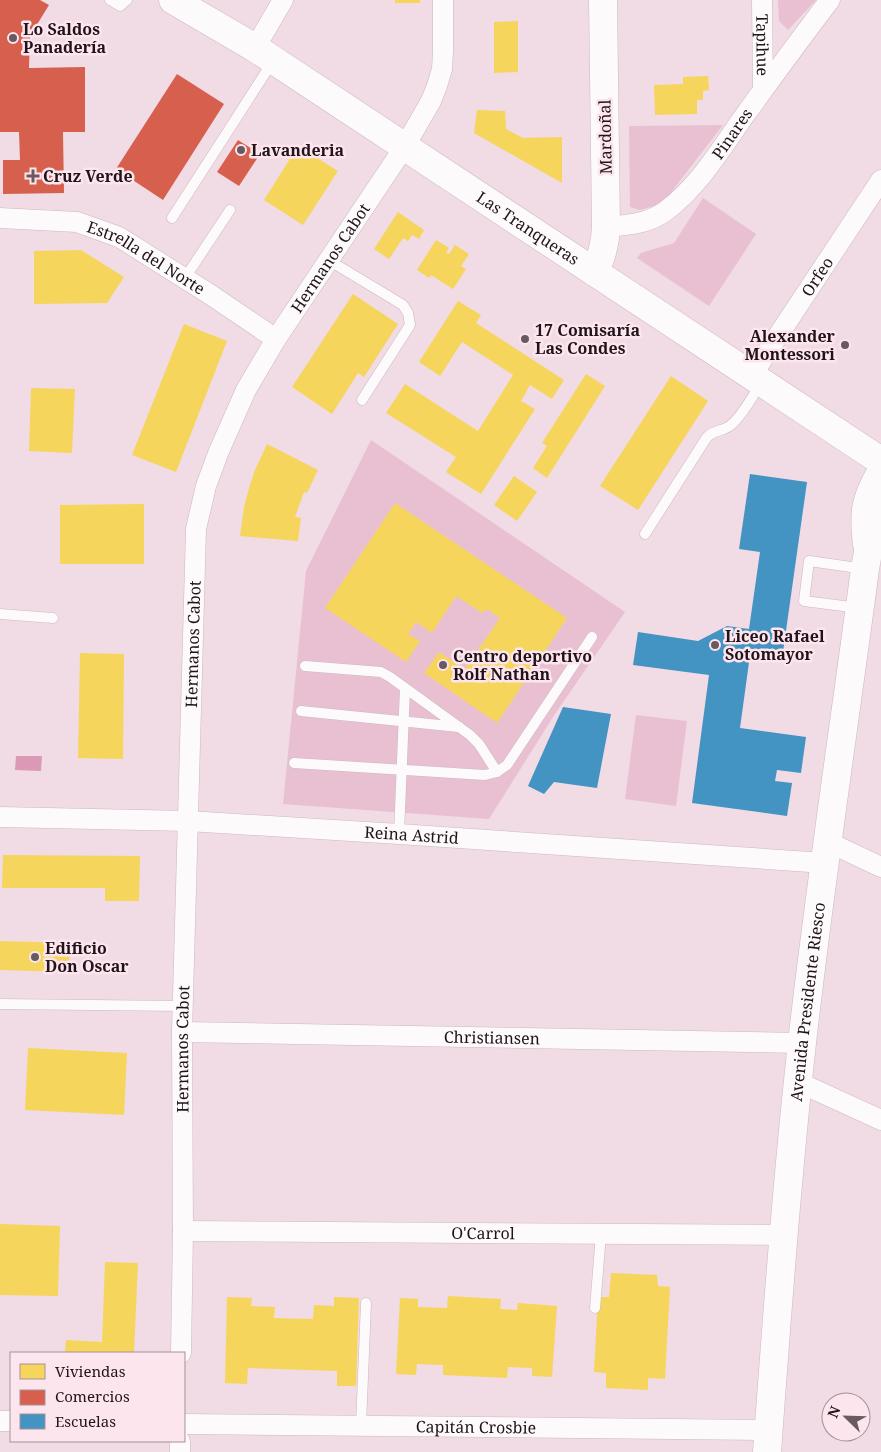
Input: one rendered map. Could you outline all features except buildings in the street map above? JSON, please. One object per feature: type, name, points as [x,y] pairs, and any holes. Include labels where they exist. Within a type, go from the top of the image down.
[{"type":"main road","name":"Las Tranqueras","points":[[173,0],[264,54],[881,461]]},
{"type":"main road","name":"Mardoñal","points":[[594,272],[604,251],[606,227],[603,0]]},
{"type":"main road","name":"Avenida Presidente Riesco","points":[[867,561],[864,521],[870,492],[881,472]]},
{"type":"main road","name":"Avenida Presidente Riesco","points":[[768,1441],[783,1235],[802,1043],[826,852],[867,561],[881,519]]},
{"type":"street","points":[[264,54],[283,0]]},
{"type":"street","name":"Hermanos Cabot","points":[[181,1352],[182,1032],[196,529],[206,486],[246,390],[276,339],[330,261],[432,101],[442,69],[443,0]]},
{"type":"street","name":"Tapihue","points":[[762,0],[763,89]]},
{"type":"street","name":"Pinares","points":[[606,227],[634,225],[650,219],[666,211],[684,195],[705,171],[763,89],[830,0]]},
{"type":"street","name":"Orfeo","points":[[757,378],[881,180]]},
{"type":"street","name":"Estrella del Norte","points":[[0,218],[77,222],[119,237],[185,278],[276,339]]},
{"type":"street","name":"Reina Astrid","points":[[0,816],[188,822],[399,834],[826,852]]},
{"type":"street","points":[[826,852],[881,867]]},
{"type":"street","name":"Christiansen","points":[[182,1032],[802,1043]]},
{"type":"street","points":[[798,1082],[881,1120]]},
{"type":"street","name":"O'Carrol","points":[[182,1230],[783,1235]]},
{"type":"street","name":"Capitán Crosbie","points":[[185,1424],[361,1426],[768,1441]]},
{"type":"lane","points":[[110,0],[120,6],[127,0]]},
{"type":"lane","points":[[172,218],[264,54]]},
{"type":"lane","points":[[185,278],[230,210]]},
{"type":"lane","points":[[330,261],[403,305],[408,313],[410,325],[362,400]]},
{"type":"lane","points":[[645,534],[706,437],[712,432],[730,426],[737,418],[757,378]]},
{"type":"lane","points":[[860,608],[804,601],[809,561],[867,561]]},
{"type":"lane","points":[[0,614],[53,618]]},
{"type":"lane","points":[[294,763],[485,775],[497,772],[507,765],[592,637]]},
{"type":"lane","points":[[305,666],[381,672],[470,735],[479,744],[497,772]]},
{"type":"lane","points":[[399,834],[405,689]]},
{"type":"lane","points":[[301,711],[459,727]]},
{"type":"lane","points":[[0,1004],[183,1006]]},
{"type":"lane","points":[[595,1308],[601,1234]]},
{"type":"lane","points":[[361,1426],[366,1303]]},
{"type":"shaded area","points":[[778,0],[816,0],[788,30],[779,21]]},
{"type":"shaded area","points":[[723,125],[662,204],[640,210],[630,207],[629,126]]},
{"type":"shaded area","points":[[703,198],[756,234],[709,306],[637,258],[641,253],[674,243]]},
{"type":"shaded area","name":"Centro deportivo Rolf Nathan","points":[[371,440],[625,612],[553,717],[489,819],[283,804],[306,571]]},
{"type":"shaded area","points":[[636,715],[687,721],[676,806],[625,799]]},
{"type":"shaded area","points":[[16,756],[42,756],[41,771],[15,770]]},
{"type":"place","name":"Lo Saldos Panadería","points":[[13,38]]},
{"type":"place","name":"Lavanderia","points":[[241,150]]},
{"type":"place","name":"Cruz Verde","points":[[33,176]]},
{"type":"place","name":"17 Comisaría Las Condes","points":[[525,339]]},
{"type":"place","name":"Alexander Montessori","points":[[845,345]]},
{"type":"place","name":"Liceo Rafael Sotomayor","points":[[715,645]]},
{"type":"place","name":"Centro deportivo Rolf Nathan","points":[[443,665]]},
{"type":"place","name":"Edificio Don Oscar","points":[[35,957]]}]
